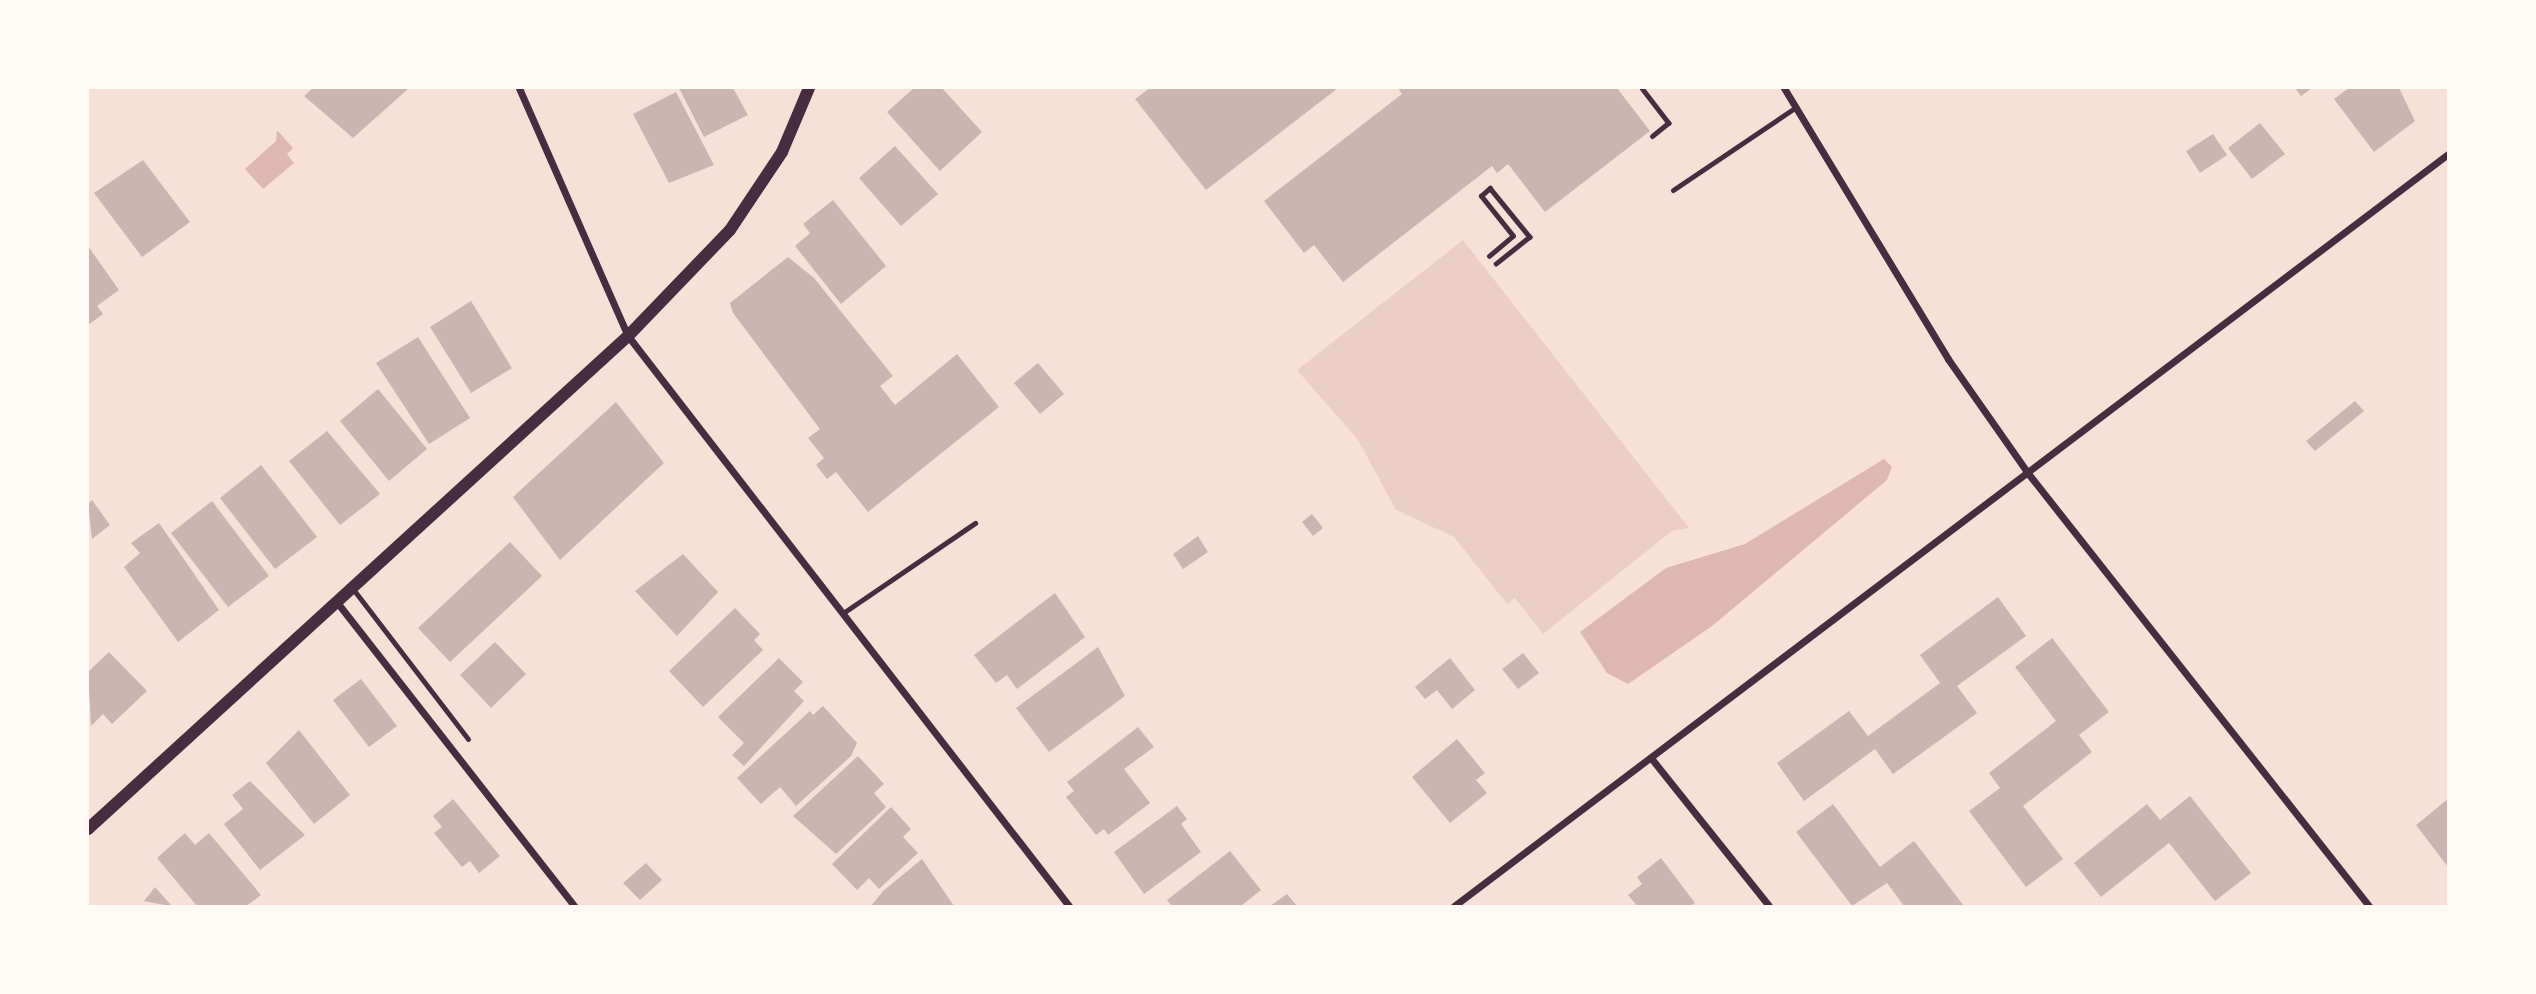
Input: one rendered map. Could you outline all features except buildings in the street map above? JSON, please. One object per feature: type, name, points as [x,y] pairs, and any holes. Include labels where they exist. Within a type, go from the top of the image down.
[{"type":"street","points":[[519,88],[628,336],[1069,906]]},
{"type":"street","points":[[88,830],[628,336],[730,230],[782,152],[809,88]]},
{"type":"street","points":[[1784,88],[1948,359],[2027,472],[2369,906]]},
{"type":"street","points":[[1454,906],[2448,154]]},
{"type":"street","points":[[336,601],[574,906]]},
{"type":"street","points":[[1651,758],[1769,906]]},
{"type":"lane","points":[[1673,190],[1796,107]]},
{"type":"lane","points":[[842,613],[975,523]]},
{"type":"lane","points":[[351,587],[468,739]]},
{"type":"path","points":[[1642,88],[1669,123],[1653,136]]},
{"type":"path","points":[[1489,256],[1513,236],[1481,196],[1490,188],[1530,237],[1496,264]]},
{"type":"shaded area","points":[[277,130],[293,148],[287,154],[294,163],[263,189],[245,169],[276,141]]},
{"type":"shaded area","points":[[1463,240],[1689,528],[1672,531],[1543,634],[1515,598],[1507,604],[1454,537],[1396,510],[1358,440],[1297,370]]},
{"type":"shaded area","points":[[1884,459],[1892,467],[1887,480],[1712,626],[1628,684],[1607,673],[1580,632],[1666,568],[1745,544]]}]
